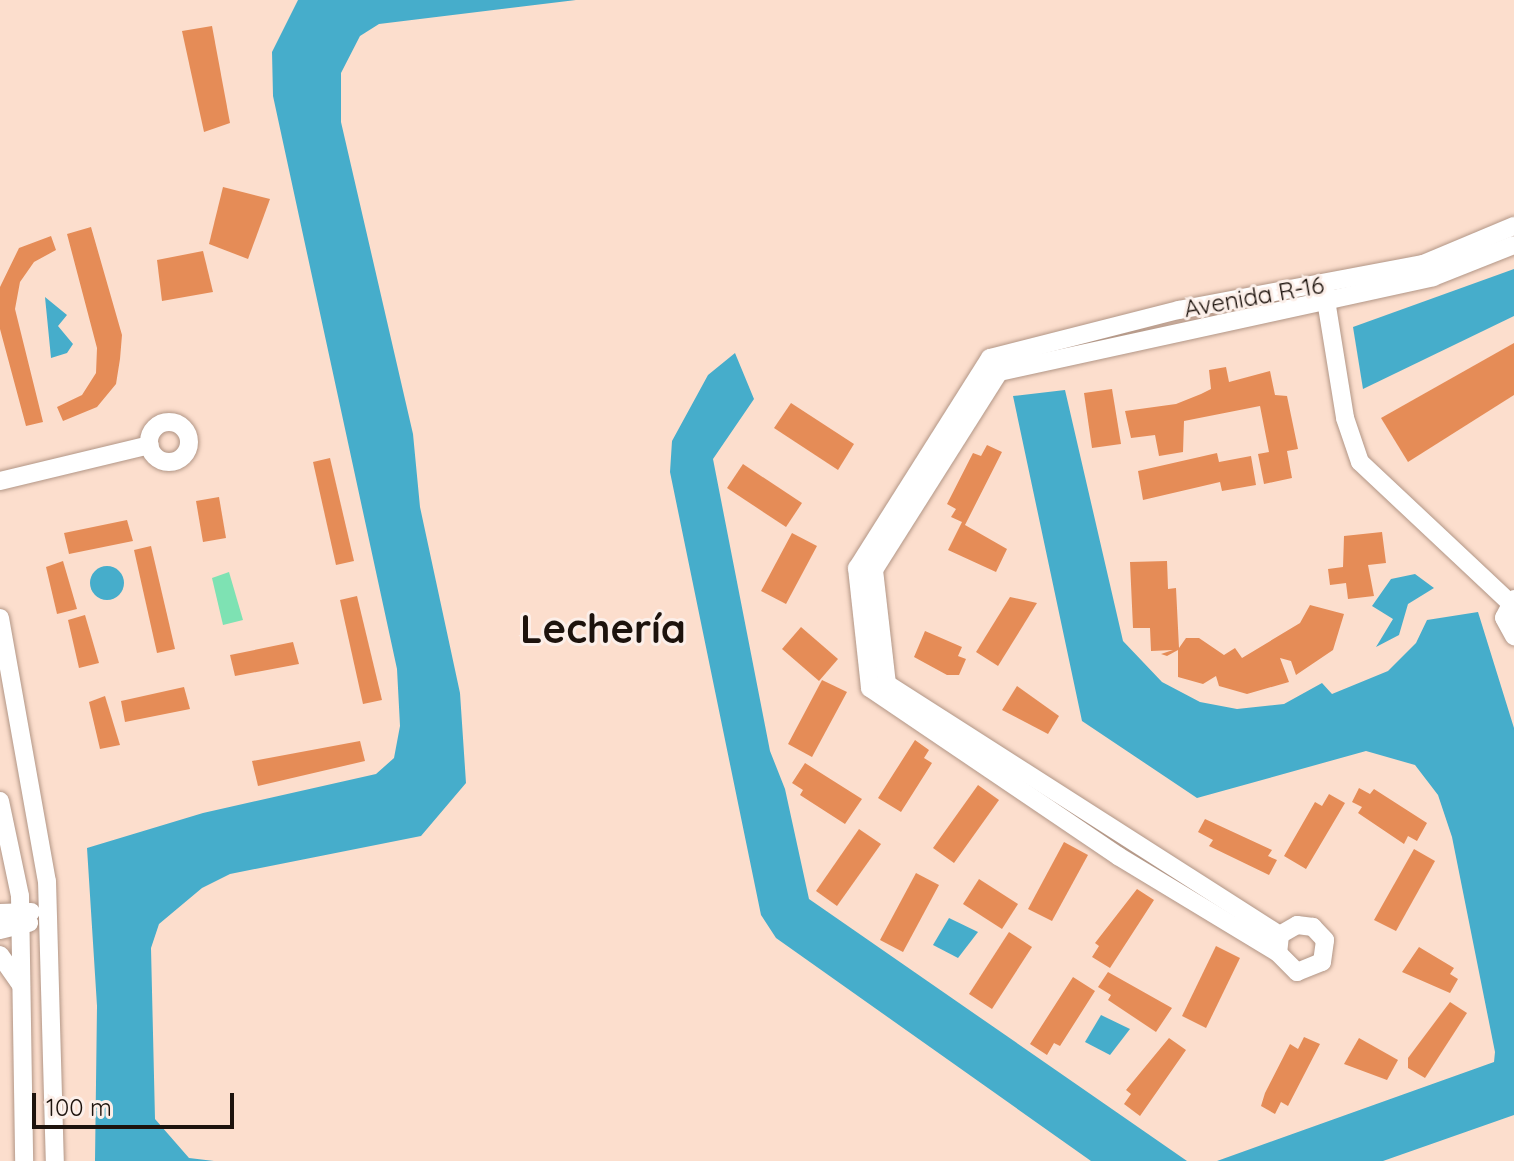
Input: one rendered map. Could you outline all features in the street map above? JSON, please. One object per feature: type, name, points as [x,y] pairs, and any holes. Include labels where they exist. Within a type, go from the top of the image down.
[{"type":"street","name":"Avenida R-16","points":[[1325,294],[1423,264],[1514,226]]},
{"type":"street","name":"Avenida R-16","points":[[1279,944],[870,688],[857,568],[994,365],[1165,313],[1325,294],[1433,277],[1514,245]]},
{"type":"street","points":[[1325,294],[1345,418],[1360,462],[1512,601],[1504,618],[1514,636]]},
{"type":"street","points":[[0,481],[150,445]]},
{"type":"street","points":[[0,618],[47,881],[55,1161]]},
{"type":"street","points":[[0,852],[2,808]]},
{"type":"street","points":[[2,808],[20,919],[24,1161]]},
{"type":"street","points":[[0,913],[20,919]]},
{"type":"street","points":[[0,930],[20,919],[46,914]]},
{"type":"street","points":[[0,955],[21,985]]},
{"type":"green space","points":[[229,572],[243,620],[223,625],[212,578]]},
{"type":"water","points":[[298,0],[576,0],[379,24],[360,36],[341,73],[341,122],[413,434],[420,507],[460,693],[466,783],[421,836],[230,874],[202,888],[159,924],[151,948],[155,1119],[189,1158],[214,1161],[95,1161],[97,1006],[87,848],[203,813],[376,774],[394,758],[400,726],[397,669],[273,96],[272,52]]},
{"type":"water","points":[[1514,269],[1514,316],[1363,389],[1353,327]]},
{"type":"water","points":[[45,297],[67,315],[58,326],[73,344],[67,353],[51,358]]},
{"type":"water","points":[[735,353],[754,399],[713,459],[770,751],[785,789],[809,899],[1187,1161],[1091,1161],[776,938],[761,915],[670,472],[672,441],[708,375]]},
{"type":"water","points":[[1065,390],[1123,641],[1162,682],[1200,702],[1237,709],[1284,704],[1322,683],[1332,694],[1388,671],[1416,643],[1427,620],[1478,612],[1514,728],[1514,1115],[1383,1161],[1217,1161],[1494,1062],[1495,1052],[1452,837],[1438,795],[1415,765],[1366,751],[1197,798],[1082,721],[1013,396]]},
{"type":"water","points":[[107,566],[119,571],[124,583],[119,595],[107,600],[95,595],[90,583],[95,571]]},
{"type":"water","points":[[1415,574],[1434,588],[1408,604],[1399,635],[1376,647],[1393,619],[1372,606],[1391,579]]},
{"type":"water","points":[[949,918],[978,932],[958,958],[933,945]]},
{"type":"water","points":[[1101,1015],[1130,1029],[1110,1055],[1085,1042]]},
{"type":"building","points":[[212,26],[230,123],[204,132],[182,31]]},
{"type":"building","points":[[223,187],[270,199],[248,259],[209,244]]},
{"type":"building","points":[[91,227],[122,335],[120,359],[116,384],[97,407],[63,421],[57,407],[82,395],[96,373],[97,348],[67,234]]},
{"type":"building","points":[[51,236],[56,250],[34,262],[20,282],[15,309],[43,422],[26,426],[0,329],[0,287],[19,248]]},
{"type":"building","points":[[203,251],[213,292],[162,301],[157,260]]},
{"type":"building","points":[[1514,343],[1514,395],[1408,462],[1381,418]]},
{"type":"building","points":[[1226,367],[1229,382],[1270,371],[1275,395],[1287,396],[1298,449],[1287,451],[1292,478],[1264,484],[1258,454],[1269,452],[1260,406],[1184,421],[1183,452],[1159,456],[1155,435],[1131,438],[1125,411],[1176,404],[1201,394],[1211,389],[1209,370]]},
{"type":"building","points":[[1112,389],[1121,444],[1092,448],[1084,393]]},
{"type":"building","points":[[791,403],[854,444],[838,470],[774,428]]},
{"type":"building","points":[[987,445],[1002,452],[965,525],[1007,549],[996,572],[948,550],[962,522],[951,517],[956,509],[947,504],[973,453],[981,456]]},
{"type":"building","points":[[1217,453],[1219,462],[1251,456],[1256,485],[1222,491],[1220,482],[1143,500],[1138,471]]},
{"type":"building","points":[[330,458],[354,561],[336,565],[313,462]]},
{"type":"building","points":[[743,464],[802,503],[786,527],[727,488]]},
{"type":"building","points":[[219,497],[226,538],[203,542],[196,501]]},
{"type":"building","points":[[127,520],[133,541],[69,554],[64,533]]},
{"type":"building","points":[[1382,532],[1386,563],[1368,565],[1374,596],[1348,599],[1346,583],[1330,585],[1328,569],[1343,567],[1344,536]]},
{"type":"building","points":[[792,533],[817,546],[786,604],[761,591]]},
{"type":"building","points":[[151,546],[175,649],[157,653],[134,550]]},
{"type":"building","points":[[63,561],[77,609],[57,614],[46,567]]},
{"type":"building","points":[[1167,561],[1168,589],[1176,588],[1179,648],[1186,638],[1199,638],[1224,655],[1235,648],[1242,658],[1300,623],[1310,605],[1344,614],[1333,650],[1296,675],[1291,661],[1280,658],[1289,682],[1247,694],[1219,686],[1216,676],[1203,684],[1178,677],[1178,650],[1167,656],[1161,654],[1173,650],[1151,651],[1150,628],[1133,628],[1130,562]]},
{"type":"building","points":[[357,596],[382,700],[363,704],[340,600]]},
{"type":"building","points":[[1010,597],[1037,603],[998,666],[976,652]]},
{"type":"building","points":[[85,615],[99,663],[79,668],[68,620]]},
{"type":"building","points":[[801,627],[838,659],[819,681],[782,649]]},
{"type":"building","points":[[925,631],[962,647],[958,656],[966,659],[959,675],[947,675],[914,657]]},
{"type":"building","points":[[293,642],[299,664],[235,676],[230,655]]},
{"type":"building","points":[[822,680],[847,692],[812,757],[788,744]]},
{"type":"building","points":[[1017,686],[1059,716],[1048,734],[1002,710]]},
{"type":"building","points":[[184,687],[190,709],[125,722],[121,701]]},
{"type":"building","points":[[105,696],[120,745],[100,749],[89,702]]},
{"type":"building","points":[[915,740],[929,750],[924,758],[932,763],[901,812],[878,798]]},
{"type":"building","points":[[360,741],[365,761],[258,786],[252,761]]},
{"type":"building","points":[[805,763],[862,799],[845,824],[800,795],[803,790],[792,783]]},
{"type":"building","points":[[978,785],[999,800],[954,863],[933,848]]},
{"type":"building","points":[[1359,788],[1370,794],[1374,789],[1427,823],[1417,841],[1408,836],[1404,844],[1358,813],[1362,807],[1352,802]]},
{"type":"building","points":[[1329,794],[1345,803],[1306,869],[1284,856],[1315,802],[1322,806]]},
{"type":"building","points":[[1205,819],[1272,850],[1268,856],[1277,860],[1269,875],[1209,846],[1213,840],[1198,832]]},
{"type":"building","points":[[859,829],[881,844],[837,906],[816,891]]},
{"type":"building","points":[[1064,842],[1088,855],[1052,921],[1028,909]]},
{"type":"building","points":[[1414,849],[1435,861],[1396,931],[1374,920]]},
{"type":"building","points":[[916,873],[939,885],[903,952],[880,940]]},
{"type":"building","points":[[979,879],[1018,904],[1002,929],[963,904]]},
{"type":"building","points":[[1137,889],[1154,900],[1110,968],[1092,957],[1099,946],[1095,943]]},
{"type":"building","points":[[1009,932],[1032,947],[992,1009],[969,994]]},
{"type":"building","points":[[1216,946],[1240,958],[1206,1028],[1182,1016]]},
{"type":"building","points":[[1419,947],[1454,968],[1450,974],[1458,979],[1450,993],[1402,972]]},
{"type":"building","points":[[1108,972],[1172,1008],[1156,1032],[1108,1000],[1111,995],[1098,987]]},
{"type":"building","points":[[1073,977],[1095,991],[1060,1046],[1054,1043],[1047,1055],[1030,1044]]},
{"type":"building","points":[[1450,1002],[1467,1013],[1425,1078],[1408,1068],[1408,1058]]},
{"type":"building","points":[[1304,1037],[1320,1044],[1288,1106],[1281,1102],[1275,1114],[1261,1106],[1265,1093],[1290,1044],[1298,1049]]},
{"type":"building","points":[[1169,1038],[1186,1050],[1140,1116],[1124,1104],[1131,1094],[1126,1090]]},
{"type":"building","points":[[1359,1038],[1398,1060],[1387,1080],[1344,1064]]},
{"type":"district","name":"Lechería","points":[[603,628]]}]
